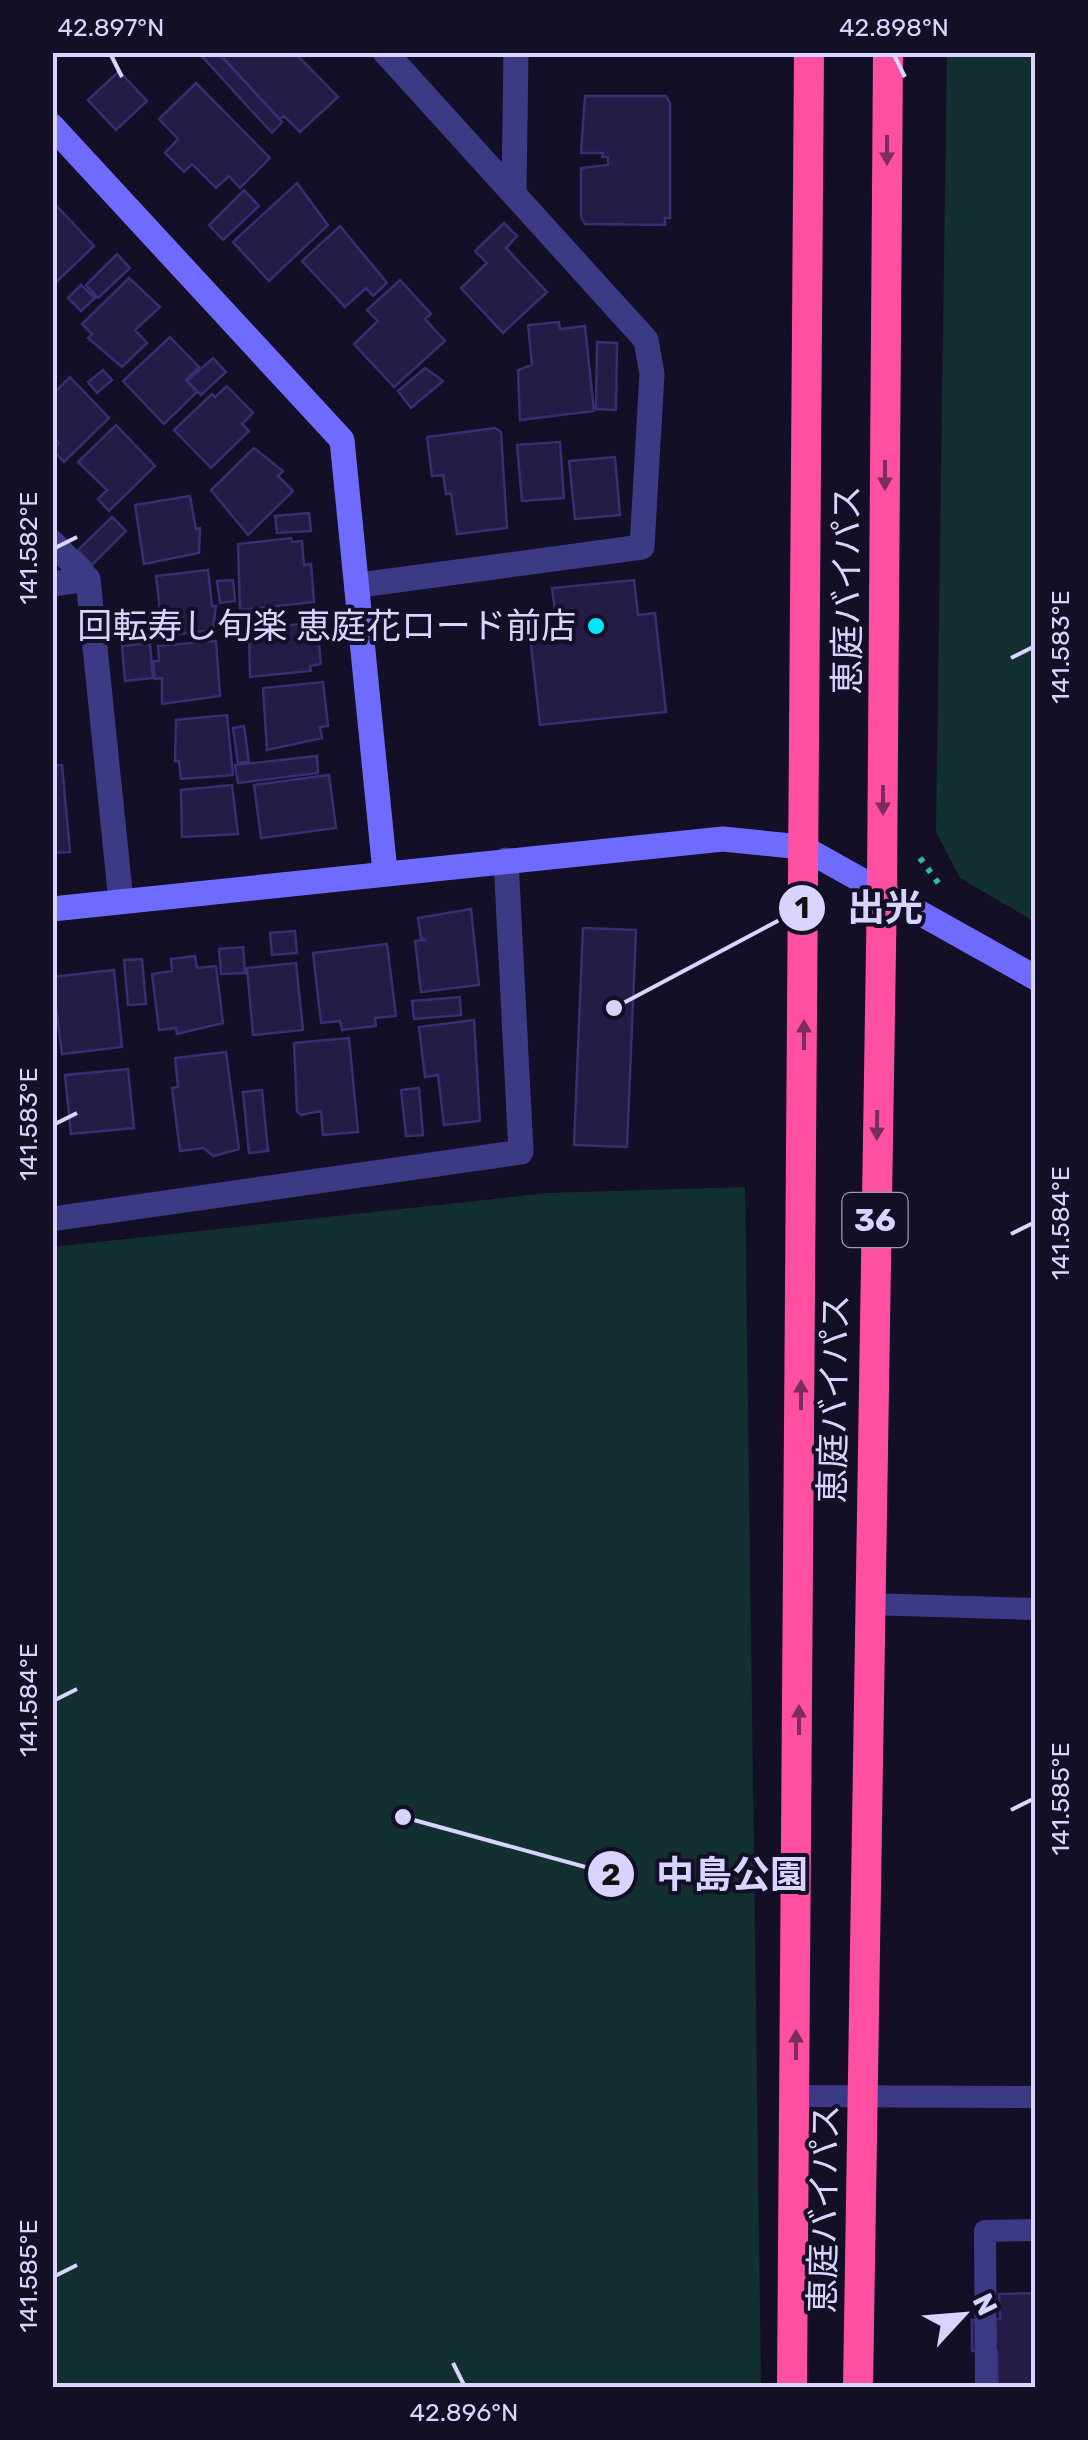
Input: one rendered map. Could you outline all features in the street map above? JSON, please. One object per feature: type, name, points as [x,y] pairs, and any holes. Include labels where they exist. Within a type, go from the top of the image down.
[{"type":"highway","name":"恵庭バイパス","points":[[792,2388],[808,52]]},
{"type":"highway","name":"恵庭バイパス","points":[[858,2388],[882,888],[888,52]]},
{"type":"street","points":[[360,585],[642,546],[652,374],[646,340],[514,190],[384,52]]},
{"type":"street","points":[[514,190],[516,52]]},
{"type":"street","points":[[53,129],[342,440],[360,585],[386,872]]},
{"type":"street","points":[[52,542],[88,579],[121,902]]},
{"type":"street","points":[[52,584],[88,579]]},
{"type":"street","points":[[52,909],[724,839],[802,848],[882,888],[1036,978]]},
{"type":"street","points":[[52,1219],[521,1152],[506,860]]},
{"type":"lane","points":[[868,1604],[1036,1608]]},
{"type":"lane","points":[[796,2096],[1036,2097]]},
{"type":"lane","points":[[986,2388],[986,2231],[1036,2230]]},
{"type":"path","points":[[919,841],[920,859],[941,887]]},
{"type":"green space","points":[[947,53],[1035,53],[1035,922],[960,878],[936,832]]},
{"type":"green space","points":[[745,1187],[761,2387],[53,2387],[53,1247],[548,1193]]},
{"type":"building","points":[[198,52],[218,52],[282,122],[272,133]]},
{"type":"building","points":[[217,52],[302,52],[298,56],[338,97],[300,132],[284,116],[280,119]]},
{"type":"building","points":[[119,71],[147,101],[116,130],[88,100]]},
{"type":"building","points":[[196,83],[270,158],[240,188],[229,176],[216,188],[192,164],[184,172],[165,153],[178,139],[159,119]]},
{"type":"building","points":[[585,96],[666,96],[670,103],[670,218],[665,218],[665,225],[585,224],[581,217],[581,168],[608,165],[608,157],[602,157],[603,153],[581,153]]},
{"type":"building","points":[[297,183],[328,225],[269,281],[233,242]]},
{"type":"building","points":[[244,190],[259,206],[223,240],[209,225]]},
{"type":"building","points":[[52,205],[94,246],[52,286]]},
{"type":"building","points":[[504,223],[517,236],[506,248],[547,292],[503,333],[461,288],[487,263],[475,251]]},
{"type":"building","points":[[340,226],[387,283],[373,296],[366,288],[345,307],[302,261]]},
{"type":"building","points":[[117,254],[130,268],[98,298],[86,285]]},
{"type":"building","points":[[129,278],[160,307],[135,330],[147,343],[122,367],[88,338],[92,334],[82,324]]},
{"type":"building","points":[[400,280],[431,314],[425,319],[445,341],[394,387],[354,344],[378,321],[367,310]]},
{"type":"building","points":[[81,285],[95,298],[81,311],[68,298]]},
{"type":"building","points":[[559,322],[560,329],[585,326],[594,411],[520,420],[518,370],[532,365],[528,325]]},
{"type":"building","points":[[170,337],[199,367],[186,380],[197,392],[164,424],[123,381]]},
{"type":"building","points":[[597,342],[617,343],[616,410],[596,409]]},
{"type":"building","points":[[213,358],[226,372],[201,395],[187,381]]},
{"type":"building","points":[[425,368],[443,381],[411,408],[398,391]]},
{"type":"building","points":[[103,370],[112,380],[97,393],[88,382]]},
{"type":"building","points":[[70,377],[109,418],[64,462],[53,450],[59,443],[52,436],[52,395]]},
{"type":"building","points":[[227,386],[253,413],[242,424],[249,431],[211,468],[174,430],[212,394],[215,397]]},
{"type":"building","points":[[116,425],[155,466],[109,511],[98,499],[107,490],[78,462]]},
{"type":"building","points":[[495,428],[501,432],[507,528],[457,534],[451,493],[446,494],[443,475],[432,476],[427,437]]},
{"type":"building","points":[[560,442],[564,498],[522,501],[517,445]]},
{"type":"building","points":[[254,448],[283,471],[278,476],[293,491],[248,535],[211,490]]},
{"type":"building","points":[[615,457],[620,515],[575,519],[569,461]]},
{"type":"building","points":[[190,496],[196,529],[200,528],[199,553],[144,564],[135,505]]},
{"type":"building","points":[[309,513],[311,531],[277,533],[275,516]]},
{"type":"building","points":[[112,517],[126,531],[92,565],[78,550]]},
{"type":"building","points":[[291,538],[292,542],[302,541],[304,565],[311,564],[314,602],[240,610],[238,544]]},
{"type":"building","points":[[208,570],[212,606],[216,606],[213,630],[162,636],[161,628],[150,629],[148,612],[160,611],[156,576]]},
{"type":"building","points":[[233,580],[235,601],[220,603],[217,581]]},
{"type":"building","points":[[634,580],[638,615],[655,613],[666,712],[540,725],[529,628],[565,624],[564,617],[556,618],[552,588]]},
{"type":"building","points":[[317,626],[321,664],[310,666],[311,671],[250,677],[249,629]]},
{"type":"building","points":[[216,641],[220,696],[162,704],[162,678],[155,679],[153,661],[159,661],[158,646]]},
{"type":"building","points":[[150,643],[153,678],[125,681],[122,646]]},
{"type":"building","points":[[323,682],[328,726],[320,727],[322,738],[267,750],[263,688]]},
{"type":"building","points":[[227,715],[233,775],[181,779],[179,761],[175,761],[176,720]]},
{"type":"building","points":[[244,726],[249,762],[238,763],[233,728]]},
{"type":"building","points":[[317,756],[318,773],[238,783],[235,765]]},
{"type":"building","points":[[62,765],[70,852],[52,853],[52,766]]},
{"type":"building","points":[[329,775],[336,828],[261,838],[254,785]]},
{"type":"building","points":[[232,785],[238,834],[182,837],[181,790]]},
{"type":"building","points":[[471,909],[479,985],[421,992],[415,941],[426,940],[421,938],[418,918]]},
{"type":"building","points":[[583,928],[636,930],[627,1147],[574,1145]]},
{"type":"building","points":[[295,931],[297,953],[272,955],[270,933]]},
{"type":"building","points":[[387,944],[396,1016],[375,1018],[376,1026],[342,1030],[340,1021],[321,1023],[313,953]]},
{"type":"building","points":[[243,947],[245,973],[221,974],[219,949]]},
{"type":"building","points":[[195,956],[197,968],[216,966],[223,1023],[177,1034],[176,1028],[159,1030],[152,974],[172,971],[171,959]]},
{"type":"building","points":[[142,959],[146,1004],[128,1005],[124,960]]},
{"type":"building","points":[[296,963],[303,1030],[253,1035],[247,968]]},
{"type":"building","points":[[114,970],[122,1047],[62,1054],[52,977]]},
{"type":"building","points":[[460,997],[461,1015],[414,1019],[412,1001]]},
{"type":"building","points":[[474,1020],[480,1121],[444,1125],[438,1075],[425,1077],[419,1027]]},
{"type":"building","points":[[349,1038],[358,1132],[323,1135],[321,1111],[301,1115],[297,1111],[294,1043]]},
{"type":"building","points":[[226,1052],[239,1149],[213,1156],[204,1148],[180,1151],[172,1088],[178,1087],[175,1058]]},
{"type":"building","points":[[128,1069],[134,1128],[71,1134],[65,1075]]},
{"type":"building","points":[[419,1088],[423,1135],[406,1136],[401,1090]]},
{"type":"building","points":[[262,1090],[268,1151],[249,1153],[243,1092]]},
{"type":"building","points":[[1036,2293],[1036,2388],[998,2388],[997,2351],[972,2351],[972,2320],[1000,2319],[999,2294]]},
{"type":"place","name":"回転寿し旬楽 恵庭花ロード前店","points":[[596,626]]},
{"type":"place","name":"出光","points":[[614,1008]]},
{"type":"place","name":"中島公園","points":[[403,1817]]}]
